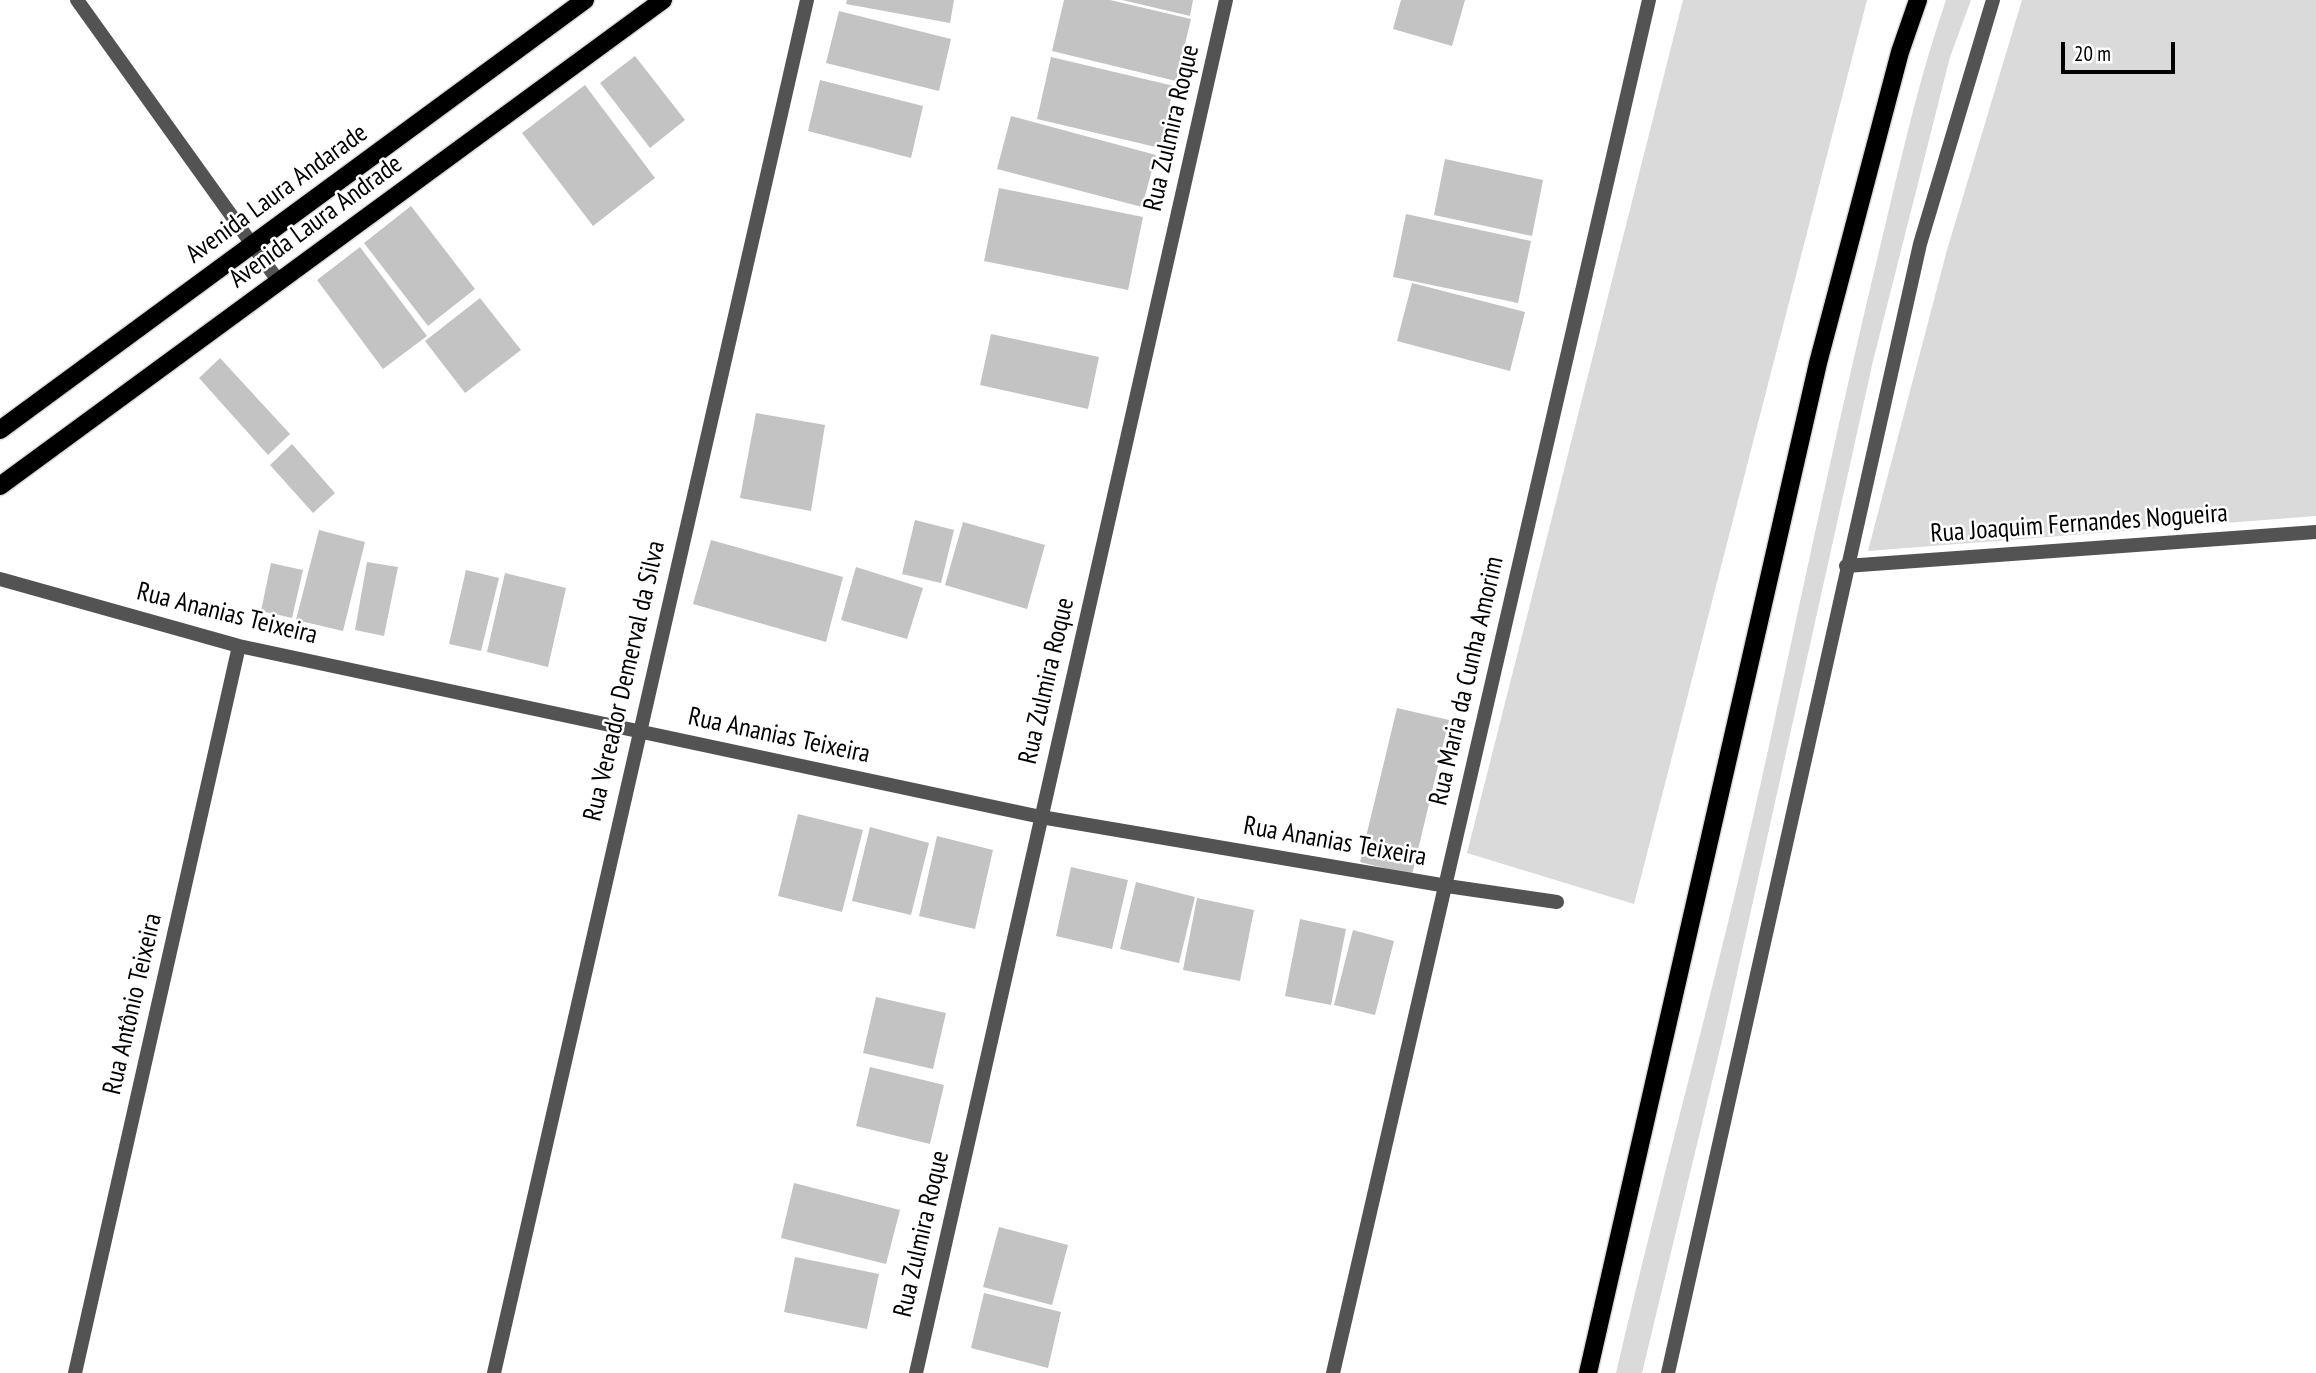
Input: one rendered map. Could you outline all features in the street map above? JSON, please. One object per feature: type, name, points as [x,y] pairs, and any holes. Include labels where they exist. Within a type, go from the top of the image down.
[{"type":"main road","name":"Avenida Laura Andarade","points":[[0,430],[585,0]]},
{"type":"main road","name":"Avenida Laura Andrade","points":[[0,486],[663,0]]},
{"type":"main road","points":[[1588,1373],[1818,363],[1900,52],[1918,0]]},
{"type":"street","points":[[77,0],[279,282]]},
{"type":"street","name":"Rua Vereador Demerval da Silva","points":[[494,1373],[807,0]]},
{"type":"street","name":"Rua Zulmira Roque","points":[[916,1373],[1226,0]]},
{"type":"street","name":"Rua Maria da Cunha Amorim","points":[[1333,1373],[1649,0]]},
{"type":"street","points":[[1668,1373],[1920,244],[1993,0]]},
{"type":"street","name":"Rua Joaquim Fernandes Nogueira","points":[[1846,566],[2316,532]]},
{"type":"street","name":"Rua Ananias Teixeira","points":[[0,579],[239,646],[1041,817],[1557,902]]},
{"type":"street","name":"Rua Antônio Teixeira","points":[[75,1373],[239,646]]},
{"type":"shaded area","points":[[1683,0],[1867,0],[1634,904],[1467,853]]},
{"type":"shaded area","points":[[1946,0],[1971,0],[1950,57],[1873,361],[1724,1032],[1642,1373],[1616,1373],[1754,812],[1838,428],[1895,185],[1918,92]]},
{"type":"shaded area","points":[[2022,0],[2316,0],[2316,516],[1868,551],[1947,250]]},
{"type":"building","points":[[847,0],[954,0],[950,23],[846,4]]},
{"type":"building","points":[[1064,0],[1110,0],[1191,19],[1176,81],[1052,51]]},
{"type":"building","points":[[1122,0],[1193,0],[1190,16]]},
{"type":"building","points":[[1401,0],[1465,0],[1452,46],[1393,29]]},
{"type":"building","points":[[839,11],[951,39],[939,91],[826,63]]},
{"type":"building","points":[[635,56],[685,120],[650,148],[600,83]]},
{"type":"building","points":[[1051,57],[1174,86],[1160,148],[1037,119]]},
{"type":"building","points":[[820,80],[923,106],[911,158],[808,131]]},
{"type":"building","points":[[585,85],[655,178],[593,226],[522,133]]},
{"type":"building","points":[[1011,116],[1156,155],[1142,207],[997,169]]},
{"type":"building","points":[[1445,159],[1543,180],[1532,236],[1434,215]]},
{"type":"building","points":[[999,188],[1143,217],[1128,290],[984,261]]},
{"type":"building","points":[[411,206],[475,289],[428,326],[364,243]]},
{"type":"building","points":[[1406,214],[1531,241],[1518,303],[1393,277]]},
{"type":"building","points":[[360,247],[427,336],[383,369],[317,280]]},
{"type":"building","points":[[1412,283],[1525,312],[1510,371],[1397,341]]},
{"type":"building","points":[[480,298],[521,350],[465,393],[425,341]]},
{"type":"building","points":[[991,334],[1099,357],[1088,409],[980,385]]},
{"type":"building","points":[[220,358],[290,434],[268,455],[199,378]]},
{"type":"building","points":[[756,413],[825,425],[811,511],[740,498]]},
{"type":"building","points":[[292,444],[335,493],[313,513],[270,465]]},
{"type":"building","points":[[915,520],[954,530],[941,583],[902,574]]},
{"type":"building","points":[[963,522],[1045,545],[1027,609],[945,585]]},
{"type":"building","points":[[319,530],[365,542],[343,631],[296,620]]},
{"type":"building","points":[[711,540],[843,577],[826,642],[693,604]]},
{"type":"building","points":[[367,562],[398,567],[384,636],[355,630]]},
{"type":"building","points":[[271,563],[303,570],[292,618],[261,611]]},
{"type":"building","points":[[856,567],[923,588],[907,639],[841,620]]},
{"type":"building","points":[[466,570],[499,578],[481,651],[449,644]]},
{"type":"building","points":[[505,573],[566,588],[548,667],[487,652]]},
{"type":"building","points":[[1397,708],[1449,720],[1412,875],[1360,862]]},
{"type":"building","points":[[798,814],[863,830],[842,912],[778,896]]},
{"type":"building","points":[[870,827],[929,843],[911,915],[852,901]]},
{"type":"building","points":[[937,836],[993,850],[975,929],[919,916]]},
{"type":"building","points":[[1071,867],[1128,880],[1112,949],[1056,936]]},
{"type":"building","points":[[1136,882],[1195,897],[1179,963],[1120,949]]},
{"type":"building","points":[[1197,898],[1254,910],[1240,981],[1183,970]]},
{"type":"building","points":[[1300,919],[1346,929],[1331,1005],[1285,996]]},
{"type":"building","points":[[1353,930],[1394,941],[1375,1015],[1334,1005]]},
{"type":"building","points":[[876,997],[946,1013],[933,1069],[863,1053]]},
{"type":"building","points":[[870,1067],[944,1085],[930,1144],[856,1126]]},
{"type":"building","points":[[794,1183],[900,1210],[886,1264],[781,1238]]},
{"type":"building","points":[[999,1227],[1068,1245],[1052,1305],[983,1287]]},
{"type":"building","points":[[795,1257],[879,1274],[867,1329],[784,1312]]},
{"type":"building","points":[[984,1293],[1061,1312],[1048,1368],[971,1348]]}]
